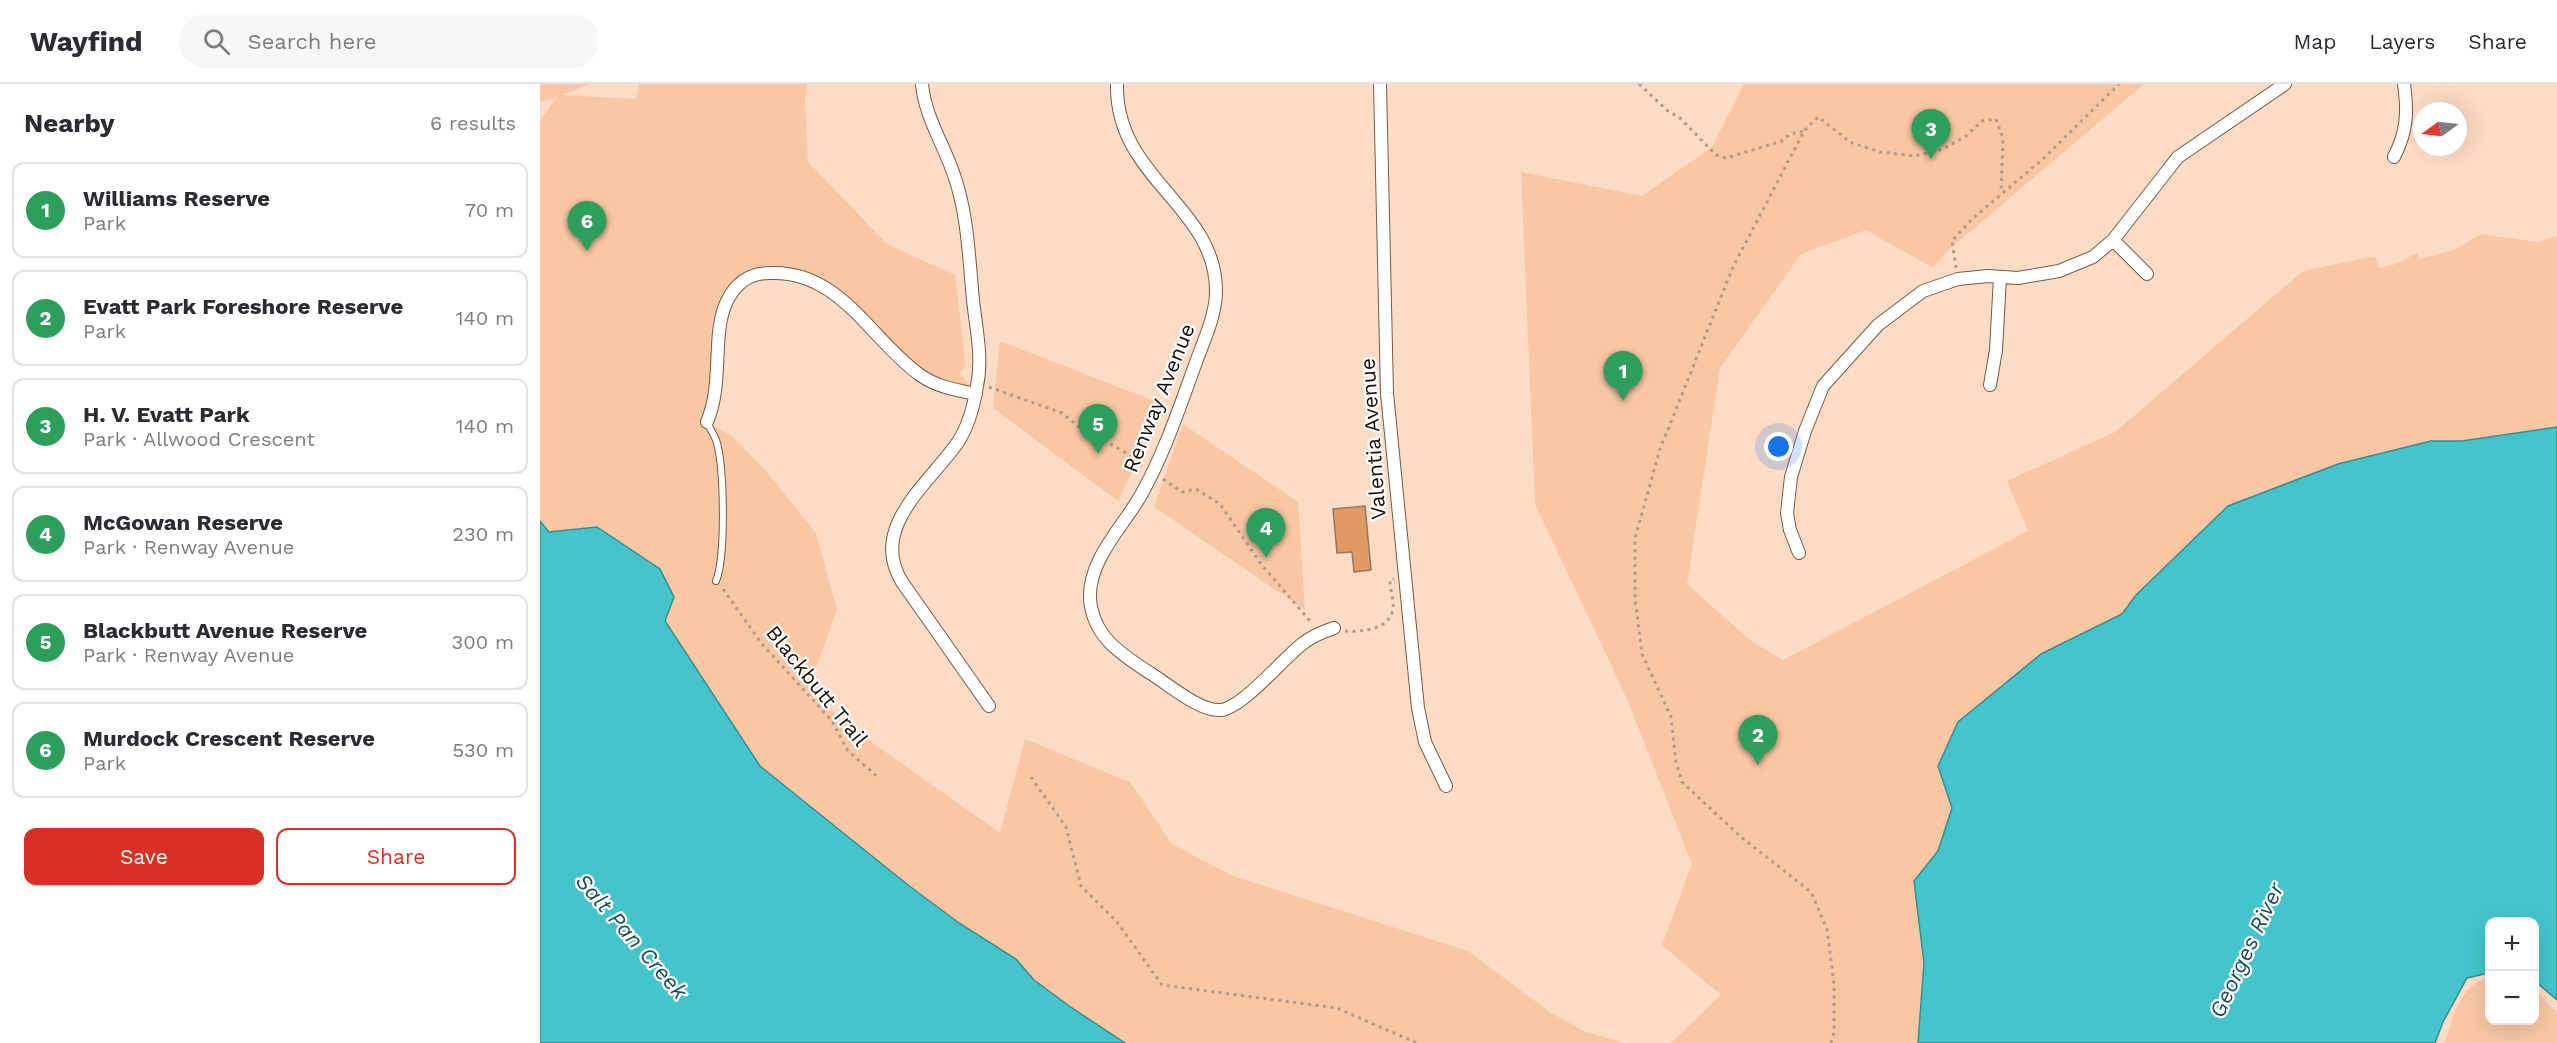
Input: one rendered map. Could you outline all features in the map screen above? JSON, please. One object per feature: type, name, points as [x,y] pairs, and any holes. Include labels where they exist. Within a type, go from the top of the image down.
[{"type":"street","points":[[922,84],[928,114],[950,163],[963,209],[979,353],[977,389],[969,420],[958,442],[905,509],[898,522],[891,551],[892,563],[902,582],[989,706]]},
{"type":"street","name":"Renway Avenue","points":[[1117,84],[1119,106],[1127,138],[1144,166],[1201,234],[1208,249],[1215,278],[1215,306],[1153,473],[1095,568],[1091,583],[1092,613],[1103,637],[1112,647],[1198,704],[1221,710],[1240,701],[1309,639],[1334,628]]},
{"type":"street","name":"Valentia Avenue","points":[[1380,84],[1388,393],[1404,578],[1420,725],[1425,742],[1446,786]]},
{"type":"street","points":[[1799,553],[1790,530],[1787,513],[1791,477],[1805,432],[1823,386],[1878,325],[1923,291],[1958,279],[2018,278],[2059,271],[2093,257],[2114,240],[2178,157],[2285,84]]},
{"type":"street","points":[[2394,158],[2404,138],[2407,104],[2404,84]]},
{"type":"street","points":[[2114,240],[2147,274]]},
{"type":"street","points":[[707,422],[716,394],[720,330],[726,303],[739,283],[748,277],[766,273],[804,277],[829,289],[854,310],[900,358],[922,376],[947,388],[977,389]]},
{"type":"street","points":[[1990,385],[1996,350],[2000,277]]},
{"type":"lane","points":[[707,422],[717,441],[721,489],[723,554],[716,581]]},
{"type":"path","points":[[1639,84],[1668,111],[1679,117],[1716,155],[1725,158],[1782,141],[1790,134],[1804,131]]},
{"type":"path","points":[[1958,279],[1952,241],[1971,220],[2044,158],[2119,84]]},
{"type":"path","points":[[1831,1043],[1834,1032],[1834,984],[1827,929],[1811,892],[1741,837],[1682,782],[1676,762],[1671,717],[1642,654],[1635,599],[1635,538],[1660,449],[1733,267],[1804,131],[1818,117],[1850,142],[1880,152],[1915,156],[1944,149],[1966,136],[1982,121],[1996,119],[2003,139],[2001,193]]},
{"type":"path","points":[[977,389],[1062,413],[1078,426],[1123,452],[1182,492],[1196,489],[1221,504],[1261,564],[1310,621]]},
{"type":"path","points":[[1334,628],[1346,632],[1376,629],[1388,621],[1393,610],[1389,580],[1404,578]]},
{"type":"path","name":"Blackbutt Trail","points":[[716,581],[733,600],[762,644],[832,721],[848,751],[878,777]]},
{"type":"path","points":[[1031,777],[1066,827],[1082,886],[1117,922],[1162,985],[1337,1008],[1417,1043]]},
{"type":"shaded area","points":[[540,84],[590,84],[562,95],[636,99],[639,84],[807,84],[805,101],[808,162],[887,244],[955,275],[966,367],[959,372],[976,394],[934,383],[829,289],[766,273],[732,292],[707,422],[733,437],[766,471],[816,533],[837,610],[813,676],[836,717],[1000,833],[1025,739],[1130,782],[1172,844],[1233,876],[1468,951],[1551,1013],[1586,1032],[1624,1043],[1125,1043],[1034,980],[1016,959],[959,923],[908,885],[760,766],[665,621],[674,597],[598,527],[549,532],[540,521],[540,121],[557,97],[540,102]]},
{"type":"shaded area","points":[[1744,84],[2144,84],[1945,253],[1933,268],[1866,230],[1801,254],[1720,368],[1687,584],[1750,640],[1783,660],[2028,531],[2007,481],[2115,432],[2303,271],[2375,256],[2379,268],[2393,265],[2417,253],[2420,259],[2454,250],[2481,234],[2537,242],[2557,236],[2557,427],[2462,441],[2431,441],[2338,464],[2136,595],[2122,614],[2041,654],[1938,766],[1952,808],[1938,851],[1914,881],[1924,963],[1918,1043],[1671,1043],[1721,995],[1662,945],[1692,864],[1627,699],[1535,504],[1521,172],[1642,196],[1712,147]]},
{"type":"shaded area","points":[[1000,341],[1165,405],[1118,501],[993,408]]},
{"type":"shaded area","points":[[1183,424],[1298,502],[1305,610],[1154,507]]},
{"type":"shaded area","points":[[2485,979],[2485,1025],[2539,1025],[2539,994],[2557,1013],[2557,1043],[2445,1043],[2459,1003],[2471,987]]},
{"type":"water","name":"Georges River","points":[[2557,427],[2557,1000],[2539,984],[2539,917],[2485,917],[2485,974],[2467,978],[2443,1022],[2435,1043],[1918,1043],[1924,963],[1914,881],[1938,851],[1952,808],[1938,766],[1958,722],[2041,654],[2122,614],[2136,595],[2228,506],[2338,464],[2431,441],[2462,441]]},
{"type":"water","name":"Salt Pan Creek","points":[[540,521],[549,532],[597,527],[660,569],[674,597],[665,621],[760,766],[908,885],[959,923],[1016,959],[1034,980],[1125,1043],[540,1043]]},
{"type":"building","points":[[1365,506],[1371,570],[1354,572],[1352,552],[1337,553],[1333,509]]},
{"type":"place","name":"H. V. Evatt Park","points":[[1931,159]]},
{"type":"place","name":"Murdock Crescent Reserve","points":[[587,251]]},
{"type":"place","name":"Williams Reserve","points":[[1623,401]]},
{"type":"place","name":"Blackbutt Avenue Reserve","points":[[1098,454]]},
{"type":"place","name":"McGowan Reserve","points":[[1266,558]]},
{"type":"place","name":"Evatt Park Foreshore Reserve","points":[[1758,765]]}]
